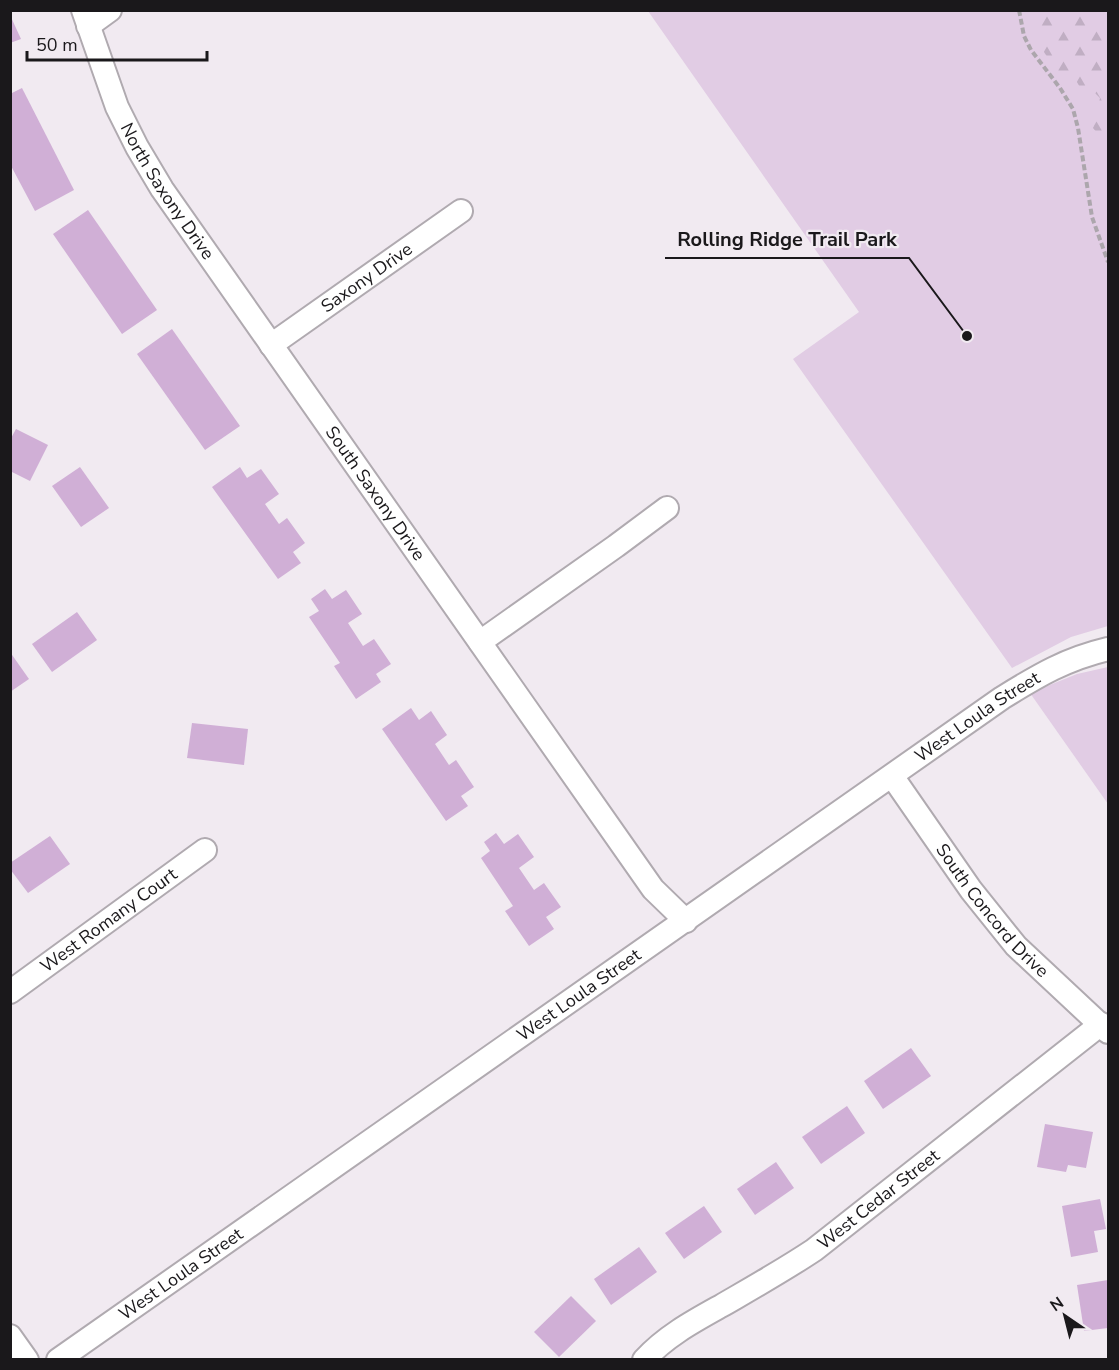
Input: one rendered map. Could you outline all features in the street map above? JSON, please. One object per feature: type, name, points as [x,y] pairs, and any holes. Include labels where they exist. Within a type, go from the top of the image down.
[{"type":"street","name":"North Saxony Drive","points":[[110,10],[85,18],[117,107],[162,189],[272,345]]},
{"type":"street","name":"Saxony Drive","points":[[272,345],[461,211]]},
{"type":"street","name":"South Saxony Drive","points":[[272,345],[653,889],[686,921]]},
{"type":"street","points":[[480,642],[666,508]]},
{"type":"street","name":"West Loula Street","points":[[58,1359],[1002,698],[1047,670],[1080,656],[1108,649]]},
{"type":"street","name":"South Concord Drive","points":[[892,776],[971,890],[1016,946],[1105,1028]]},
{"type":"street","name":"West Romany Court","points":[[10,992],[205,849]]},
{"type":"street","name":"West Cedar Street","points":[[644,1359],[684,1327],[814,1250],[1105,1028]]},
{"type":"street","points":[[10,1336],[27,1359]]},
{"type":"path","points":[[1019,10],[1024,36],[1031,50],[1060,87],[1072,109],[1078,128],[1092,217],[1108,262]]},
{"type":"green space","points":[[648,11],[1108,11],[1108,626],[1071,637],[1012,668],[793,359],[859,312]]},
{"type":"green space","points":[[1029,11],[1108,11],[1108,233],[1101,218],[1099,203],[1106,182],[1102,139],[1093,128],[1100,98],[1091,89],[1081,89],[1071,72],[1061,74],[1055,67],[1036,37]]},
{"type":"green space","points":[[1108,667],[1108,804],[1030,693],[1077,674]]},
{"type":"building","points":[[10,15],[21,39],[10,43]]},
{"type":"building","points":[[22,88],[74,190],[35,211],[10,164],[10,94]]},
{"type":"building","points":[[88,210],[157,310],[122,334],[53,234]]},
{"type":"building","points":[[172,329],[240,426],[205,450],[137,354]]},
{"type":"building","points":[[16,429],[48,445],[30,481],[10,471],[10,440]]},
{"type":"building","points":[[80,467],[109,508],[81,527],[52,486]]},
{"type":"building","points":[[240,467],[247,478],[261,469],[279,494],[265,504],[279,524],[287,518],[305,543],[293,552],[301,563],[278,579],[212,487]]},
{"type":"building","points":[[325,589],[332,599],[346,590],[362,614],[348,623],[363,646],[374,639],[391,664],[376,674],[381,682],[356,699],[334,666],[340,663],[309,617],[319,611],[311,599]]},
{"type":"building","points":[[77,612],[97,640],[52,672],[32,644]]},
{"type":"building","points":[[10,652],[29,679],[10,692]]},
{"type":"building","points":[[411,708],[419,720],[431,711],[447,735],[435,744],[449,765],[456,760],[474,787],[461,796],[468,806],[446,821],[382,729]]},
{"type":"building","points":[[192,723],[248,729],[244,765],[187,758]]},
{"type":"building","points":[[496,833],[504,844],[518,834],[534,857],[519,868],[534,890],[544,883],[561,907],[546,917],[554,929],[529,946],[505,911],[513,906],[481,858],[490,851],[484,842]]},
{"type":"building","points":[[50,836],[70,864],[28,893],[10,869],[10,863]]},
{"type":"building","points":[[911,1048],[931,1076],[883,1109],[864,1081]]},
{"type":"building","points":[[847,1106],[865,1133],[821,1164],[802,1137]]},
{"type":"building","points":[[1045,1124],[1093,1132],[1086,1168],[1068,1165],[1066,1172],[1037,1167]]},
{"type":"building","points":[[776,1162],[794,1188],[755,1215],[737,1189]]},
{"type":"building","points":[[1100,1199],[1106,1229],[1094,1231],[1098,1252],[1071,1257],[1062,1206]]},
{"type":"building","points":[[704,1206],[722,1232],[684,1259],[665,1233]]},
{"type":"building","points":[[639,1247],[657,1272],[611,1305],[594,1279]]},
{"type":"building","points":[[1108,1280],[1108,1328],[1084,1331],[1077,1285]]},
{"type":"building","points":[[571,1296],[596,1321],[559,1357],[534,1332]]},
{"type":"place","name":"Rolling Ridge Trail Park","points":[[967,336]]}]
